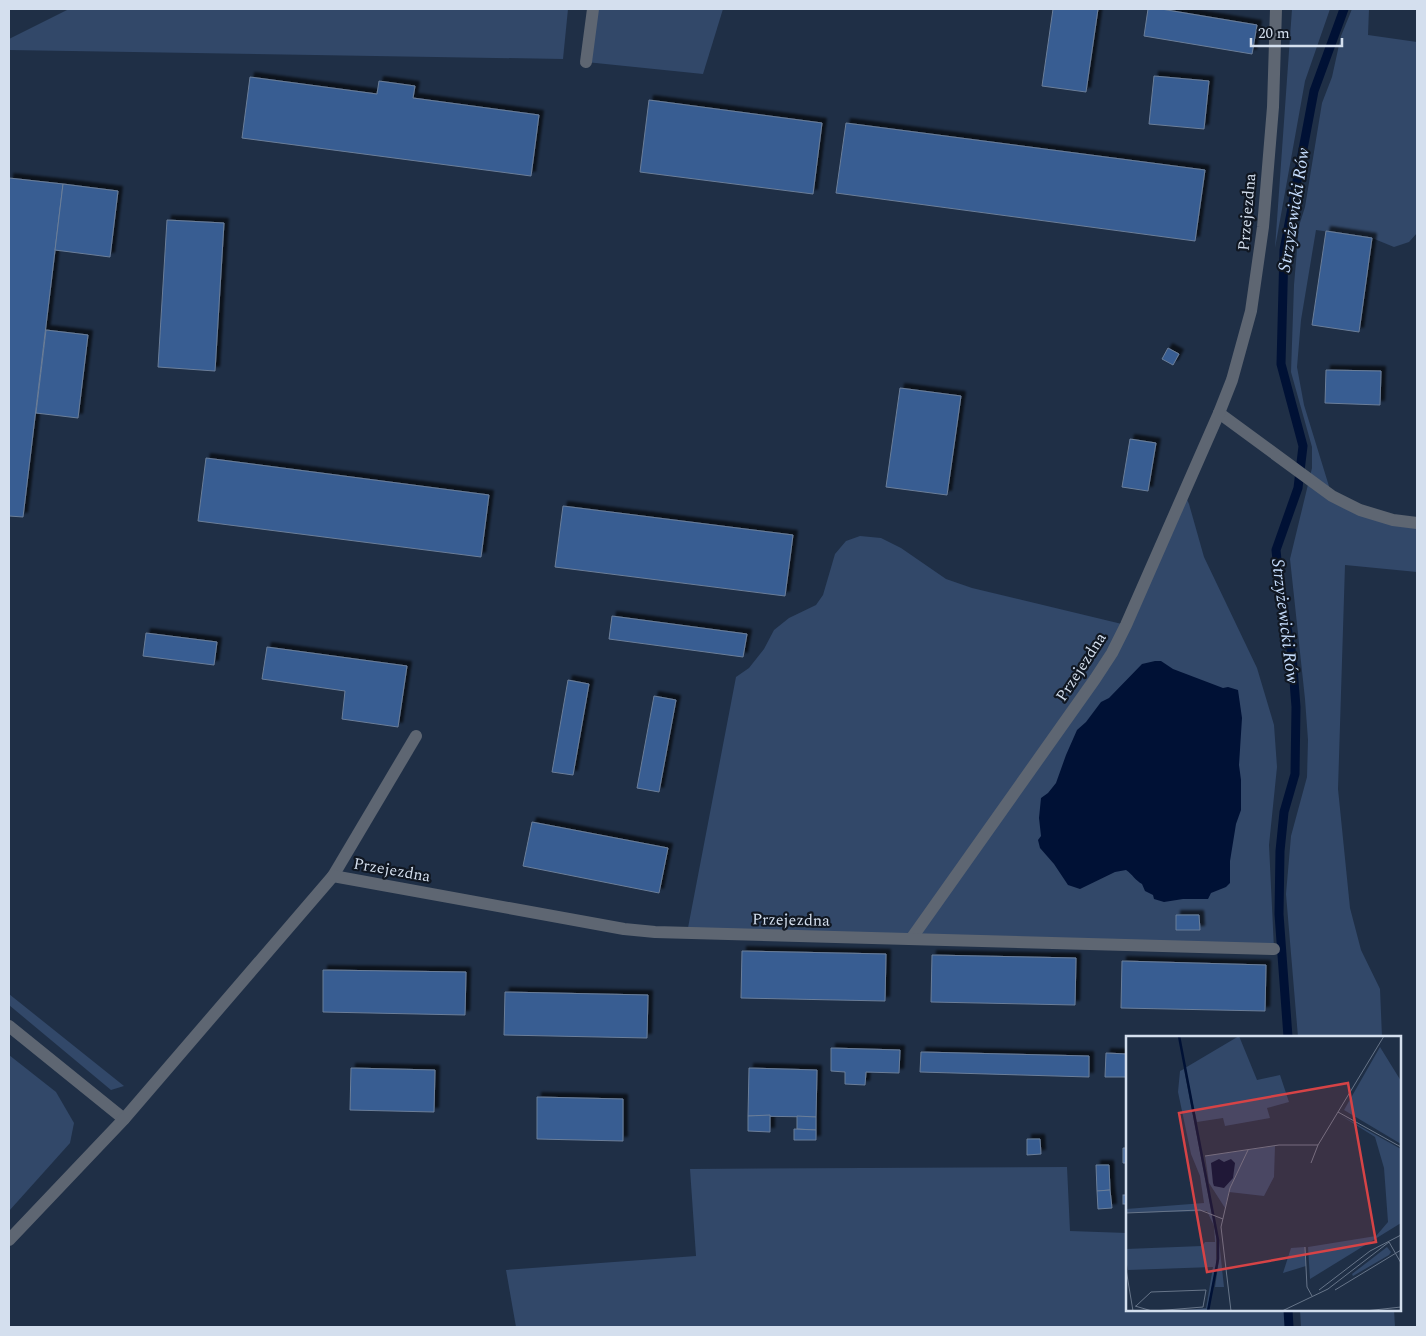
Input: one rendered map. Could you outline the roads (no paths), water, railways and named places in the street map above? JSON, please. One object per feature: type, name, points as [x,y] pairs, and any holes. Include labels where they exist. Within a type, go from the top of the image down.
[{"type":"street","points":[[586,62],[593,9]]},
{"type":"street","name":"Przejezdna","points":[[911,939],[1112,653],[1126,626],[1219,413],[1242,346],[1251,311],[1257,274],[1273,107],[1276,9]]},
{"type":"street","points":[[1219,413],[1332,496],[1360,510],[1393,520],[1417,523]]},
{"type":"street","points":[[333,876],[416,736]]},
{"type":"street","name":"Przejezdna","points":[[9,1240],[124,1119],[333,876],[624,929],[701,934],[1274,949]]},
{"type":"street","points":[[9,1026],[124,1119]]},
{"type":"waterway","name":"Strzyżewicki Rów","points":[[1288,1036],[1279,914],[1280,851],[1284,812],[1295,774],[1296,707],[1292,655],[1280,589],[1276,550],[1298,488],[1303,446],[1281,364],[1284,250],[1314,91],[1344,9]]},
{"type":"waterway","name":"Strzyżewicki Rów","points":[[1288,1311],[1289,1327]]}]
